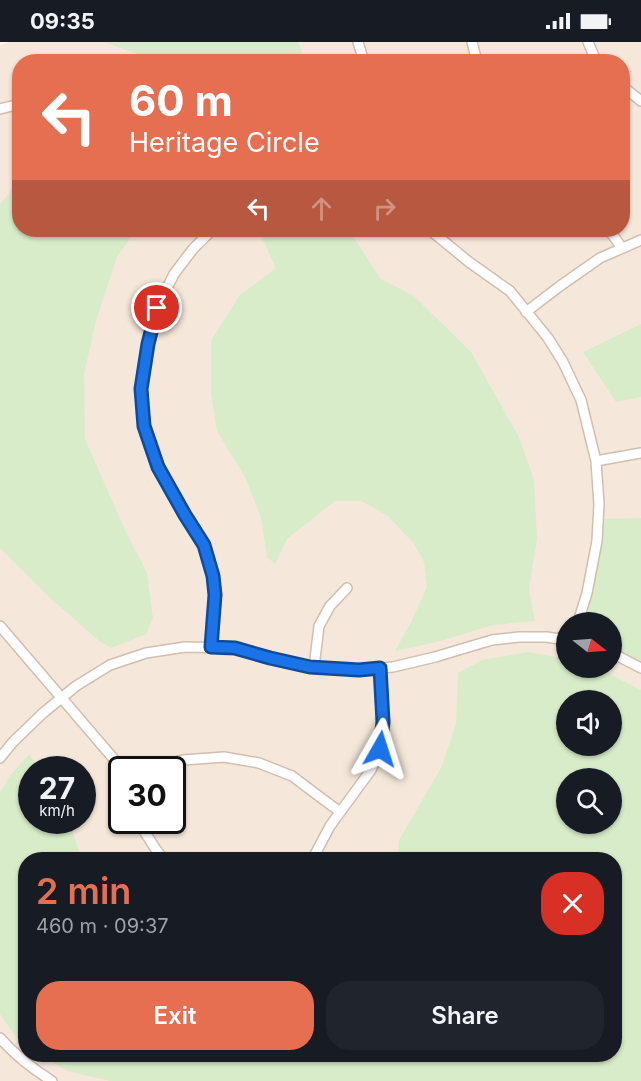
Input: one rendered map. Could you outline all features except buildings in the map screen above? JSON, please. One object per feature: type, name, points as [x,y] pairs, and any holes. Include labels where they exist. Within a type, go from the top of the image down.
[{"type":"street","points":[[205,237],[174,274],[157,308],[148,344],[141,389],[144,426],[158,467],[204,545],[213,576],[215,595],[211,647]]},
{"type":"street","points":[[439,237],[510,291],[548,338],[563,362],[581,400],[596,461],[599,504],[597,541],[581,612]]},
{"type":"street","points":[[614,237],[622,248]]},
{"type":"street","points":[[526,312],[600,258],[641,240]]},
{"type":"street","points":[[596,461],[641,453]]},
{"type":"street","points":[[315,667],[319,626],[330,606],[347,588]]},
{"type":"street","points":[[0,626],[111,756]]},
{"type":"street","points":[[0,758],[43,713],[76,686],[110,665],[146,653],[184,647],[235,648],[315,667],[359,670],[393,667],[492,640],[519,637],[556,638]]},
{"type":"street","points":[[622,658],[641,668]]},
{"type":"street","points":[[316,852],[330,826],[371,770],[380,749],[383,722],[380,668]]},
{"type":"street","points":[[186,760],[224,757],[259,763],[292,776],[340,812]]},
{"type":"street","points":[[146,834],[158,852]]},
{"type":"street","points":[[0,1038],[18,1055]]},
{"type":"street","points":[[26,1062],[52,1081]]},
{"type":"shaded area","points":[[10,42],[103,42],[136,54],[12,54],[12,237],[630,237],[630,54],[302,54],[298,42],[641,42],[641,1081],[0,1081],[0,45]]},
{"type":"green space","points":[[103,42],[298,42],[302,54],[136,54]]},
{"type":"green space","points":[[12,189],[12,237],[131,237],[117,257],[96,321],[84,374],[85,439],[125,530],[147,573],[153,618],[146,634],[111,648],[99,641],[50,598],[0,548],[0,205]]},
{"type":"green space","points":[[261,237],[354,237],[381,279],[414,296],[471,352],[519,437],[534,480],[537,539],[529,589],[535,621],[493,625],[441,641],[395,651],[427,587],[424,562],[414,544],[387,515],[361,501],[335,501],[287,539],[275,564],[267,557],[261,517],[245,477],[217,431],[211,393],[211,341],[239,296],[276,268]]},
{"type":"green space","points":[[641,324],[641,397],[616,402],[583,352]]},
{"type":"green space","points":[[641,518],[641,668],[622,658],[622,612],[580,612],[598,519]]},
{"type":"green space","points":[[528,652],[556,657],[556,678],[618,678],[641,690],[641,1081],[110,1081],[67,1071],[53,1062],[622,1062],[622,852],[398,852],[399,840],[441,768],[456,724],[458,673],[482,660]]},
{"type":"green space","points":[[18,767],[18,834],[73,834],[79,852],[18,852],[18,1038],[0,1014],[0,792]]},
{"type":"route","points":[[157,308],[148,344],[141,389],[144,426],[158,467],[204,545],[213,576],[215,595],[211,647],[235,648],[310,667],[359,670],[380,668],[383,722],[380,749]]}]
